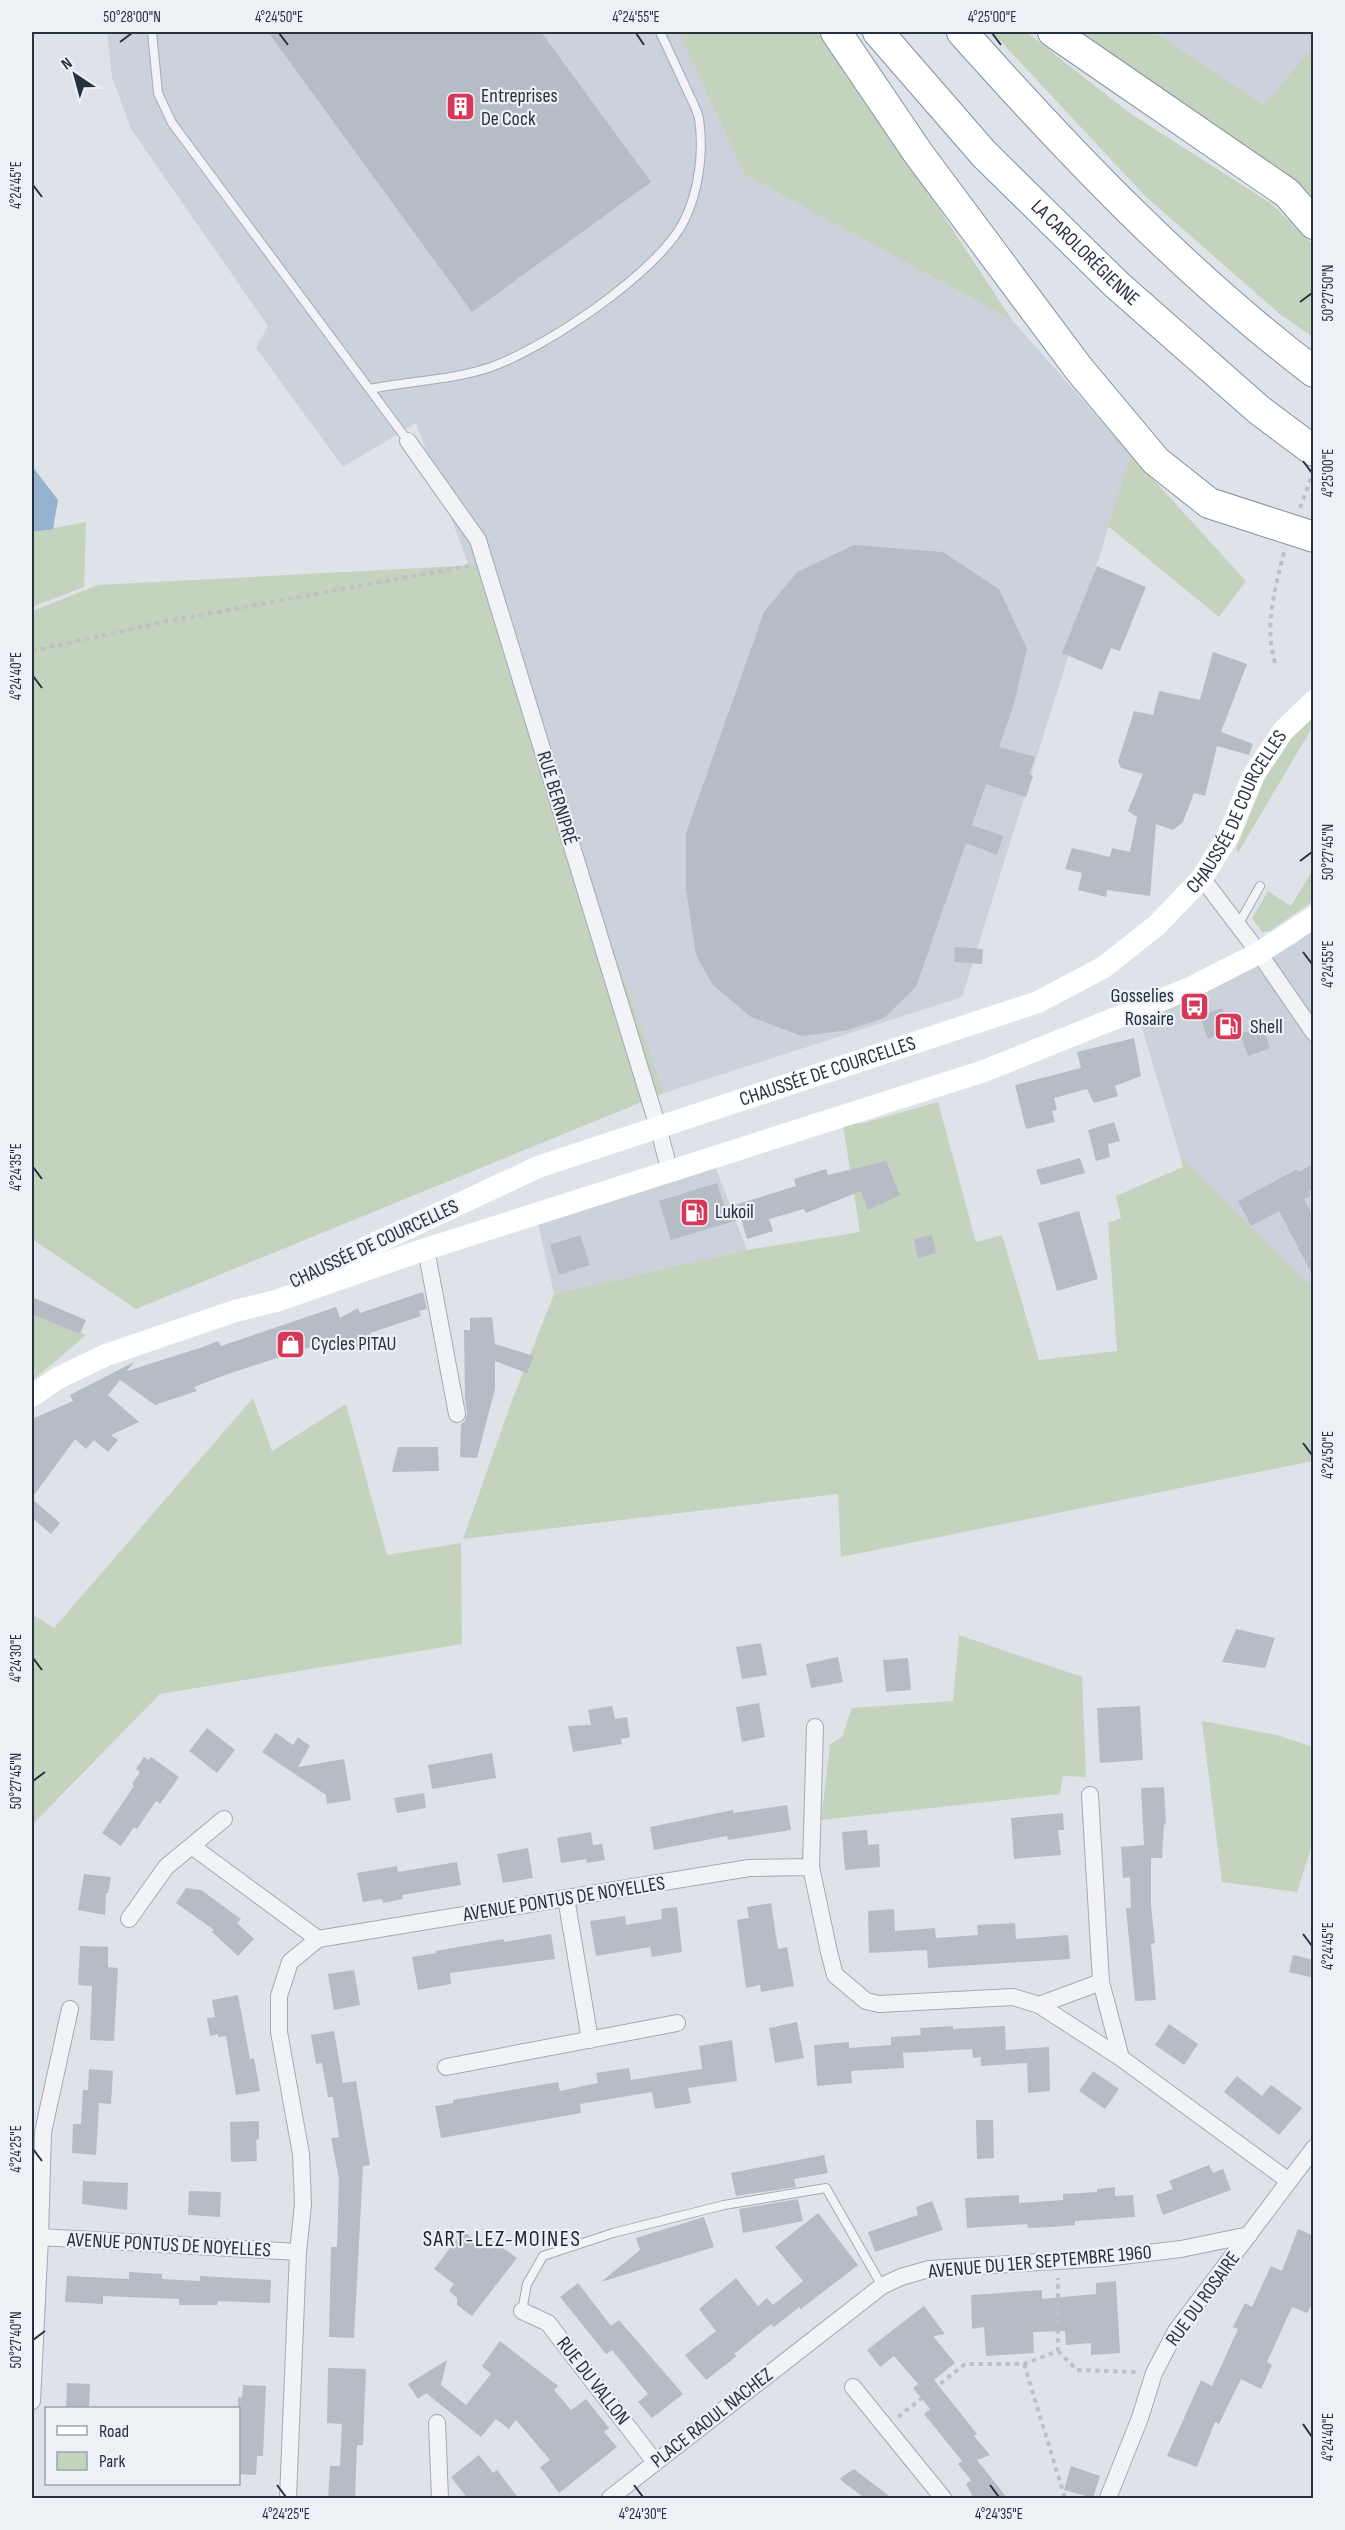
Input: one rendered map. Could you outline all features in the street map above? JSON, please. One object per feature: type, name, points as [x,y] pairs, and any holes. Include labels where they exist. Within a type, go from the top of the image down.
[{"type":"highway","points":[[836,32],[918,153],[1080,369],[1156,461],[1209,503],[1302,533]]},
{"type":"highway","name":"LA CAROLORÉGIENNE","points":[[878,32],[984,154],[1116,284],[1259,410],[1314,451]]},
{"type":"highway","points":[[962,32],[1033,112],[1161,242],[1304,365]]},
{"type":"highway","points":[[1053,32],[1300,197],[1314,224]]},
{"type":"main road","name":"CHAUSSÉE DE COURCELLES","points":[[235,1311],[319,1273],[537,1167],[1038,1002],[1104,967],[1157,925],[1202,878],[1228,836],[1253,776],[1283,732],[1314,700]]},
{"type":"main road","name":"CHAUSSÉE DE COURCELLES","points":[[32,1396],[58,1378],[106,1355],[235,1311],[276,1301],[426,1250],[984,1071],[1188,989],[1259,953],[1314,917]]},
{"type":"main road","points":[[423,1221],[426,1250]]},
{"type":"street","name":"RUE BERNIPRÉ","points":[[408,441],[478,540],[670,1172]]},
{"type":"street","points":[[1202,878],[1259,953],[1314,1033]]},
{"type":"street","name":"CHAUSSÉE DE COURCELLES","points":[[426,1250],[457,1414]]},
{"type":"street","points":[[814,1727],[811,1867],[835,1975],[866,2001],[879,2004],[1013,1997],[1039,2005],[1121,2058],[1289,2181]]},
{"type":"street","points":[[1090,1795],[1101,1982],[1121,2058]]},
{"type":"street","points":[[129,1919],[166,1867],[193,1847],[224,1819]]},
{"type":"street","points":[[193,1847],[318,1939]]},
{"type":"street","name":"AVENUE PONTUS DE NOYELLES","points":[[288,2499],[298,2252],[303,2204],[301,2154],[279,2032],[279,1996],[290,1962],[318,1939],[749,1868],[811,1867]]},
{"type":"street","points":[[566,1898],[590,2040]]},
{"type":"street","points":[[1039,2005],[1101,1982]]},
{"type":"street","name":"AVENUE PONTUS DE NOYELLES","points":[[32,2401],[43,2132],[70,2009]]},
{"type":"street","points":[[446,2067],[677,2023]]},
{"type":"street","name":"RUE DU ROSAIRE","points":[[1108,2499],[1140,2418],[1154,2373],[1176,2331],[1314,2148]]},
{"type":"street","name":"AVENUE DU 1ER SEPTEMBRE 1960","points":[[814,2339],[882,2286],[901,2277],[929,2269],[1058,2261],[1181,2249],[1249,2235]]},
{"type":"street","name":"AVENUE PONTUS DE NOYELLES","points":[[40,2237],[298,2252]]},
{"type":"street","name":"RUE DU VALLON","points":[[522,2311],[548,2323],[655,2462]]},
{"type":"street","name":"PLACE RAOUL NACHEZ","points":[[610,2499],[814,2339]]},
{"type":"street","points":[[853,2387],[944,2499]]},
{"type":"street","points":[[437,2423],[440,2499]]},
{"type":"lane","points":[[152,32],[158,93],[172,123],[408,441]]},
{"type":"lane","points":[[370,389],[489,368],[522,354],[557,335],[617,291],[648,266],[667,246],[684,222],[693,198],[701,146],[699,116],[660,32]]},
{"type":"lane","points":[[1238,926],[1260,886]]},
{"type":"lane","points":[[522,2311],[527,2284],[543,2256],[613,2233],[724,2205],[825,2188],[882,2286]]},
{"type":"path","points":[[1275,663],[1270,643],[1269,622],[1272,603],[1302,533],[1314,472]]},
{"type":"path","points":[[32,651],[168,621],[486,564]]},
{"type":"path","points":[[1058,2261],[1058,2351],[1077,2370],[1154,2373]]},
{"type":"path","points":[[885,2427],[965,2364],[1024,2364],[1058,2351]]},
{"type":"path","points":[[1024,2364],[1065,2499]]},
{"type":"shaded area","points":[[107,32],[678,32],[745,175],[1012,320],[1131,455],[962,997],[664,1093],[416,423],[343,467],[256,348],[268,326],[131,129],[112,77]]},
{"type":"shaded area","points":[[1154,32],[1313,32],[1313,53],[1309,51],[1264,106]]},
{"type":"shaded area","points":[[1313,929],[1313,1281],[1308,1283],[1180,1156],[1141,1024],[1296,943]]},
{"type":"shaded area","points":[[712,1158],[747,1250],[554,1294],[537,1219]]},
{"type":"green space","points":[[678,32],[823,32],[1012,320],[745,175]]},
{"type":"green space","points":[[992,32],[1026,32],[1131,114],[1272,204],[1313,245],[1313,337],[1281,315],[1145,196]]},
{"type":"green space","points":[[1061,32],[1154,32],[1264,105],[1309,51],[1313,53],[1313,200]]},
{"type":"green space","points":[[1131,455],[1246,581],[1219,617],[1108,526]]},
{"type":"green space","points":[[86,522],[84,587],[32,607],[32,532]]},
{"type":"green space","points":[[477,565],[664,1093],[136,1309],[32,1239],[32,611],[98,585]]},
{"type":"green space","points":[[1313,713],[1313,726],[1238,853],[1236,849],[1267,773],[1290,739]]},
{"type":"green space","points":[[1313,869],[1313,901],[1270,931],[1262,932],[1252,918],[1268,891],[1291,906]]},
{"type":"green space","points":[[938,1102],[976,1242],[1002,1235],[1039,1360],[1117,1351],[1108,1223],[1121,1218],[1116,1196],[1183,1167],[1180,1156],[1308,1283],[1313,1281],[1313,1461],[841,1557],[838,1494],[463,1539],[511,1403],[554,1294],[747,1250],[860,1232],[843,1125],[864,1123]]},
{"type":"green space","points":[[32,1312],[86,1335],[32,1381]]},
{"type":"green space","points":[[253,1398],[272,1451],[346,1404],[387,1555],[461,1543],[462,1644],[160,1694],[32,1825],[32,1614],[54,1628]]},
{"type":"green space","points":[[959,1635],[1082,1677],[1086,1777],[1063,1776],[1060,1794],[821,1820],[830,1744],[842,1737],[852,1708],[953,1701]]},
{"type":"green space","points":[[1202,1721],[1277,1735],[1313,1747],[1313,1842],[1297,1892],[1222,1882]]},
{"type":"water","points":[[32,466],[58,500],[53,529],[32,532]]},
{"type":"building","name":"Entreprises De Cock","points":[[268,32],[541,32],[651,182],[472,312]]},
{"type":"building","points":[[854,545],[943,552],[999,589],[1027,649],[1013,707],[999,747],[1035,757],[1029,774],[1033,776],[1026,797],[986,784],[972,825],[1003,836],[997,855],[966,843],[916,987],[884,1018],[848,1030],[802,1036],[751,1017],[712,984],[696,955],[686,890],[686,833],[764,612],[797,572]]},
{"type":"building","points":[[1097,566],[1146,587],[1120,651],[1111,648],[1102,670],[1062,653]]},
{"type":"building","points":[[1213,652],[1247,664],[1221,732],[1253,744],[1249,755],[1217,746],[1205,796],[1194,793],[1183,822],[1173,830],[1156,824],[1150,896],[1107,890],[1106,897],[1078,890],[1082,873],[1065,869],[1072,848],[1110,857],[1112,848],[1130,852],[1137,817],[1128,811],[1143,774],[1121,768],[1118,762],[1134,711],[1153,715],[1159,691],[1200,700]]},
{"type":"building","points":[[955,947],[983,949],[982,964],[954,962]]},
{"type":"building","points":[[1222,1008],[1230,1030],[1208,1039],[1200,1016]]},
{"type":"building","points":[[1262,1026],[1270,1048],[1248,1056],[1240,1034]]},
{"type":"building","points":[[1134,1038],[1141,1076],[1115,1086],[1118,1096],[1094,1103],[1087,1089],[1054,1098],[1057,1110],[1052,1111],[1055,1122],[1026,1129],[1015,1085],[1081,1068],[1077,1052]]},
{"type":"building","points":[[1114,1122],[1120,1141],[1108,1144],[1110,1157],[1096,1161],[1088,1130]]},
{"type":"building","points":[[1080,1158],[1085,1173],[1041,1185],[1036,1170]]},
{"type":"building","points":[[886,1161],[900,1195],[868,1210],[861,1191],[806,1213],[804,1209],[769,1219],[773,1231],[747,1239],[741,1219],[671,1240],[659,1201],[717,1183],[725,1208],[796,1186],[794,1179],[826,1169],[828,1175]]},
{"type":"building","points":[[1314,1164],[1314,1188],[1308,1191],[1310,1196],[1304,1199],[1314,1218],[1314,1278],[1279,1211],[1251,1226],[1238,1201],[1297,1169],[1298,1172]]},
{"type":"building","points":[[1079,1211],[1098,1279],[1057,1291],[1038,1223]]},
{"type":"building","points":[[580,1235],[590,1265],[559,1275],[550,1245]]},
{"type":"building","points":[[932,1235],[936,1253],[918,1258],[914,1239]]},
{"type":"building","points":[[423,1292],[427,1309],[419,1311],[421,1316],[370,1333],[375,1342],[358,1351],[353,1342],[330,1350],[326,1342],[225,1375],[194,1387],[197,1391],[155,1405],[120,1380],[108,1395],[139,1422],[111,1435],[118,1440],[108,1452],[94,1440],[86,1449],[75,1439],[32,1498],[32,1419],[73,1401],[70,1395],[134,1362],[127,1371],[218,1341],[221,1346],[336,1307],[340,1318],[358,1308],[360,1313]]},
{"type":"building","points":[[32,1297],[86,1320],[80,1334],[32,1314]]},
{"type":"building","points":[[492,1317],[495,1344],[534,1356],[527,1373],[495,1361],[495,1389],[477,1458],[460,1457],[461,1424],[465,1421],[467,1413],[464,1330],[470,1330],[470,1318]]},
{"type":"building","points":[[398,1447],[438,1447],[439,1471],[392,1472]]},
{"type":"building","points":[[32,1499],[60,1523],[51,1534],[32,1518]]},
{"type":"building","points":[[1236,1629],[1275,1638],[1265,1668],[1222,1662]]},
{"type":"building","points":[[761,1643],[767,1675],[742,1679],[736,1647]]},
{"type":"building","points":[[838,1657],[843,1682],[811,1688],[806,1664]]},
{"type":"building","points":[[908,1658],[911,1690],[886,1692],[883,1660]]},
{"type":"building","points":[[759,1703],[765,1737],[742,1742],[736,1707]]},
{"type":"building","points":[[612,1706],[615,1719],[627,1717],[630,1737],[621,1739],[622,1744],[573,1752],[568,1726],[591,1725],[588,1710]]},
{"type":"building","points":[[1140,1706],[1143,1760],[1100,1763],[1097,1708]]},
{"type":"building","points":[[207,1728],[235,1750],[217,1773],[189,1751]]},
{"type":"building","points":[[276,1733],[293,1745],[298,1737],[310,1746],[298,1767],[344,1759],[351,1800],[327,1804],[326,1795],[262,1752]]},
{"type":"building","points":[[492,1753],[496,1778],[432,1789],[428,1765]]},
{"type":"building","points":[[144,1757],[149,1760],[151,1757],[179,1777],[160,1804],[156,1801],[137,1829],[134,1827],[121,1846],[102,1833],[134,1786],[132,1784],[140,1772],[136,1769]]},
{"type":"building","points":[[1164,1787],[1166,1825],[1164,1823],[1162,1858],[1151,1858],[1151,1906],[1155,1943],[1151,1944],[1156,2000],[1135,2001],[1126,1908],[1131,1908],[1130,1877],[1123,1878],[1121,1847],[1144,1845],[1141,1788]]},
{"type":"building","points":[[424,1793],[426,1808],[397,1813],[394,1798]]},
{"type":"building","points":[[787,1805],[791,1830],[728,1840],[727,1836],[654,1850],[650,1827],[733,1810],[733,1813]]},
{"type":"building","points":[[1063,1813],[1064,1830],[1058,1830],[1061,1855],[1014,1859],[1011,1818]]},
{"type":"building","points":[[867,1830],[868,1845],[879,1844],[880,1867],[845,1870],[842,1832]]},
{"type":"building","points":[[591,1832],[593,1845],[602,1844],[605,1860],[587,1863],[586,1859],[561,1863],[557,1838]]},
{"type":"building","points":[[528,1848],[533,1878],[503,1883],[497,1854]]},
{"type":"building","points":[[457,1862],[461,1885],[402,1895],[403,1899],[383,1903],[382,1899],[363,1902],[357,1873],[397,1866],[398,1872]]},
{"type":"building","points":[[84,1874],[111,1877],[108,1893],[106,1893],[105,1915],[78,1910]]},
{"type":"building","points":[[186,1888],[201,1890],[241,1919],[237,1923],[254,1939],[238,1956],[212,1932],[214,1930],[176,1903]]},
{"type":"building","points":[[771,1903],[778,1949],[787,1947],[794,1986],[761,1992],[760,1985],[746,1988],[737,1920],[749,1918],[747,1907]]},
{"type":"building","points":[[677,1907],[682,1952],[652,1957],[650,1947],[596,1956],[590,1921],[625,1916],[626,1925],[662,1919],[661,1909]]},
{"type":"building","points":[[894,1909],[895,1931],[935,1928],[936,1938],[978,1935],[977,1925],[1015,1923],[1016,1939],[1068,1935],[1070,1959],[928,1968],[927,1950],[869,1953],[868,1911]]},
{"type":"building","points":[[551,1934],[555,1959],[450,1973],[451,1984],[418,1990],[412,1957],[504,1939],[504,1942]]},
{"type":"building","points":[[80,1946],[108,1947],[108,1967],[118,1968],[114,2041],[90,2040],[92,1986],[78,1985]]},
{"type":"building","points":[[1293,1955],[1314,1960],[1314,1978],[1289,1972]]},
{"type":"building","points":[[354,1970],[360,2005],[334,2010],[328,1974]]},
{"type":"building","points":[[238,1995],[250,2059],[254,2058],[260,2091],[236,2095],[226,2036],[218,2037],[218,2034],[210,2036],[207,2018],[215,2017],[212,2000]]},
{"type":"building","points":[[797,2022],[804,2058],[775,2063],[769,2028]]},
{"type":"building","points":[[1169,2024],[1198,2044],[1184,2065],[1155,2045]]},
{"type":"building","points":[[953,2026],[953,2029],[1005,2026],[1006,2050],[1049,2047],[1050,2091],[1028,2093],[1027,2063],[981,2066],[981,2057],[973,2058],[972,2049],[903,2053],[904,2068],[851,2071],[852,2083],[817,2086],[814,2045],[849,2042],[849,2048],[891,2045],[891,2037],[921,2035],[920,2028]]},
{"type":"building","points":[[334,2031],[343,2083],[356,2081],[370,2165],[363,2166],[354,2338],[329,2337],[331,2247],[337,2247],[339,2179],[331,2138],[339,2137],[333,2097],[328,2097],[322,2063],[316,2064],[311,2035]]},
{"type":"building","points":[[732,2040],[737,2081],[688,2088],[691,2103],[655,2109],[652,2092],[580,2104],[581,2113],[441,2138],[435,2106],[453,2103],[453,2100],[558,2082],[560,2091],[598,2083],[596,2073],[629,2068],[631,2080],[702,2069],[699,2046]]},
{"type":"building","points":[[89,2069],[113,2071],[111,2104],[99,2103],[96,2155],[72,2153],[73,2124],[81,2124],[83,2090],[88,2090]]},
{"type":"building","points":[[1093,2071],[1119,2089],[1105,2109],[1079,2091]]},
{"type":"building","points":[[1237,2076],[1262,2096],[1271,2085],[1302,2108],[1279,2135],[1224,2092]]},
{"type":"building","points":[[976,2120],[993,2120],[994,2158],[977,2159]]},
{"type":"building","points":[[259,2121],[259,2139],[256,2140],[257,2161],[231,2162],[230,2122]]},
{"type":"building","points":[[824,2155],[828,2173],[794,2179],[796,2187],[736,2196],[731,2173]]},
{"type":"building","points":[[1209,2165],[1213,2173],[1223,2169],[1231,2190],[1163,2215],[1156,2195],[1173,2189],[1169,2181]]},
{"type":"building","points":[[83,2181],[128,2183],[127,2210],[82,2204]]},
{"type":"building","points":[[1115,2187],[1115,2196],[1133,2195],[1135,2217],[1075,2221],[1075,2225],[1051,2227],[1028,2228],[1027,2224],[967,2228],[965,2198],[1019,2195],[1019,2203],[1063,2200],[1063,2194],[1097,2192],[1097,2189]]},
{"type":"building","points":[[189,2191],[221,2192],[220,2217],[188,2215]]},
{"type":"building","points":[[798,2199],[803,2221],[743,2233],[739,2209]]},
{"type":"building","points":[[932,2201],[943,2230],[875,2252],[868,2232],[918,2215],[916,2207]]},
{"type":"building","points":[[818,2213],[858,2265],[801,2309],[799,2307],[774,2327],[771,2324],[734,2354],[737,2356],[706,2380],[685,2355],[716,2331],[699,2309],[736,2278],[758,2306],[767,2298],[773,2305],[803,2281],[775,2247]]},
{"type":"building","points":[[704,2217],[714,2247],[601,2282],[640,2250],[636,2238]]},
{"type":"building","points":[[1298,2229],[1314,2236],[1314,2301],[1307,2313],[1292,2307],[1267,2362],[1272,2365],[1261,2389],[1241,2379],[1219,2424],[1215,2422],[1197,2467],[1167,2456],[1201,2380],[1212,2386],[1238,2329],[1233,2327],[1245,2303],[1252,2307],[1271,2266],[1282,2271]]},
{"type":"building","points":[[463,2231],[485,2248],[492,2240],[517,2258],[472,2316],[457,2305],[457,2298],[449,2291],[454,2284],[434,2269]]},
{"type":"building","points":[[129,2272],[162,2274],[162,2279],[200,2281],[200,2276],[271,2280],[270,2303],[218,2301],[217,2305],[179,2305],[179,2299],[103,2296],[103,2304],[65,2302],[67,2276],[129,2279]]},
{"type":"building","points":[[1116,2281],[1120,2353],[1091,2355],[1091,2343],[1066,2345],[1065,2331],[1033,2332],[1034,2353],[986,2356],[984,2327],[972,2329],[971,2295],[1042,2290],[1042,2299],[1096,2294],[1096,2283]]},
{"type":"building","points":[[578,2283],[611,2326],[619,2320],[683,2394],[652,2418],[638,2402],[648,2394],[612,2350],[606,2354],[560,2297]]},
{"type":"building","points":[[924,2306],[945,2334],[933,2336],[955,2363],[934,2380],[977,2434],[974,2436],[990,2455],[977,2460],[1008,2499],[974,2499],[966,2484],[971,2480],[958,2464],[962,2461],[924,2414],[930,2409],[913,2388],[918,2384],[894,2356],[880,2367],[867,2350]]},
{"type":"building","points":[[500,2341],[558,2386],[554,2390],[571,2410],[586,2399],[609,2428],[604,2432],[617,2447],[559,2493],[540,2467],[550,2460],[516,2420],[509,2429],[496,2419],[481,2437],[426,2393],[418,2399],[408,2384],[447,2360],[441,2385],[466,2405],[491,2374],[482,2366]]},
{"type":"building","points":[[328,2368],[366,2369],[363,2445],[357,2445],[355,2499],[328,2499],[330,2466],[340,2466],[342,2424],[327,2423]]},
{"type":"building","points":[[67,2383],[90,2384],[89,2407],[66,2407]]},
{"type":"building","points":[[243,2385],[266,2386],[263,2456],[257,2456],[256,2475],[240,2474],[238,2397],[242,2398]]},
{"type":"building","points":[[479,2455],[493,2473],[497,2470],[519,2499],[468,2499],[451,2477]]},
{"type":"building","points":[[1071,2466],[1100,2476],[1093,2498],[1064,2490]]},
{"type":"building","points":[[854,2469],[893,2499],[866,2499],[843,2482],[840,2478]]},
{"type":"place","name":"Entreprises De Cock","points":[[460,107]]},
{"type":"place","name":"Gosselies Rosaire","points":[[1195,1007]]},
{"type":"place","name":"Shell","points":[[1229,1027]]},
{"type":"place","name":"Lukoil","points":[[694,1212]]},
{"type":"place","name":"Cycles PITAU","points":[[290,1344]]},
{"type":"district","name":"SART-LEZ-MOINES","points":[[502,2239]]}]
